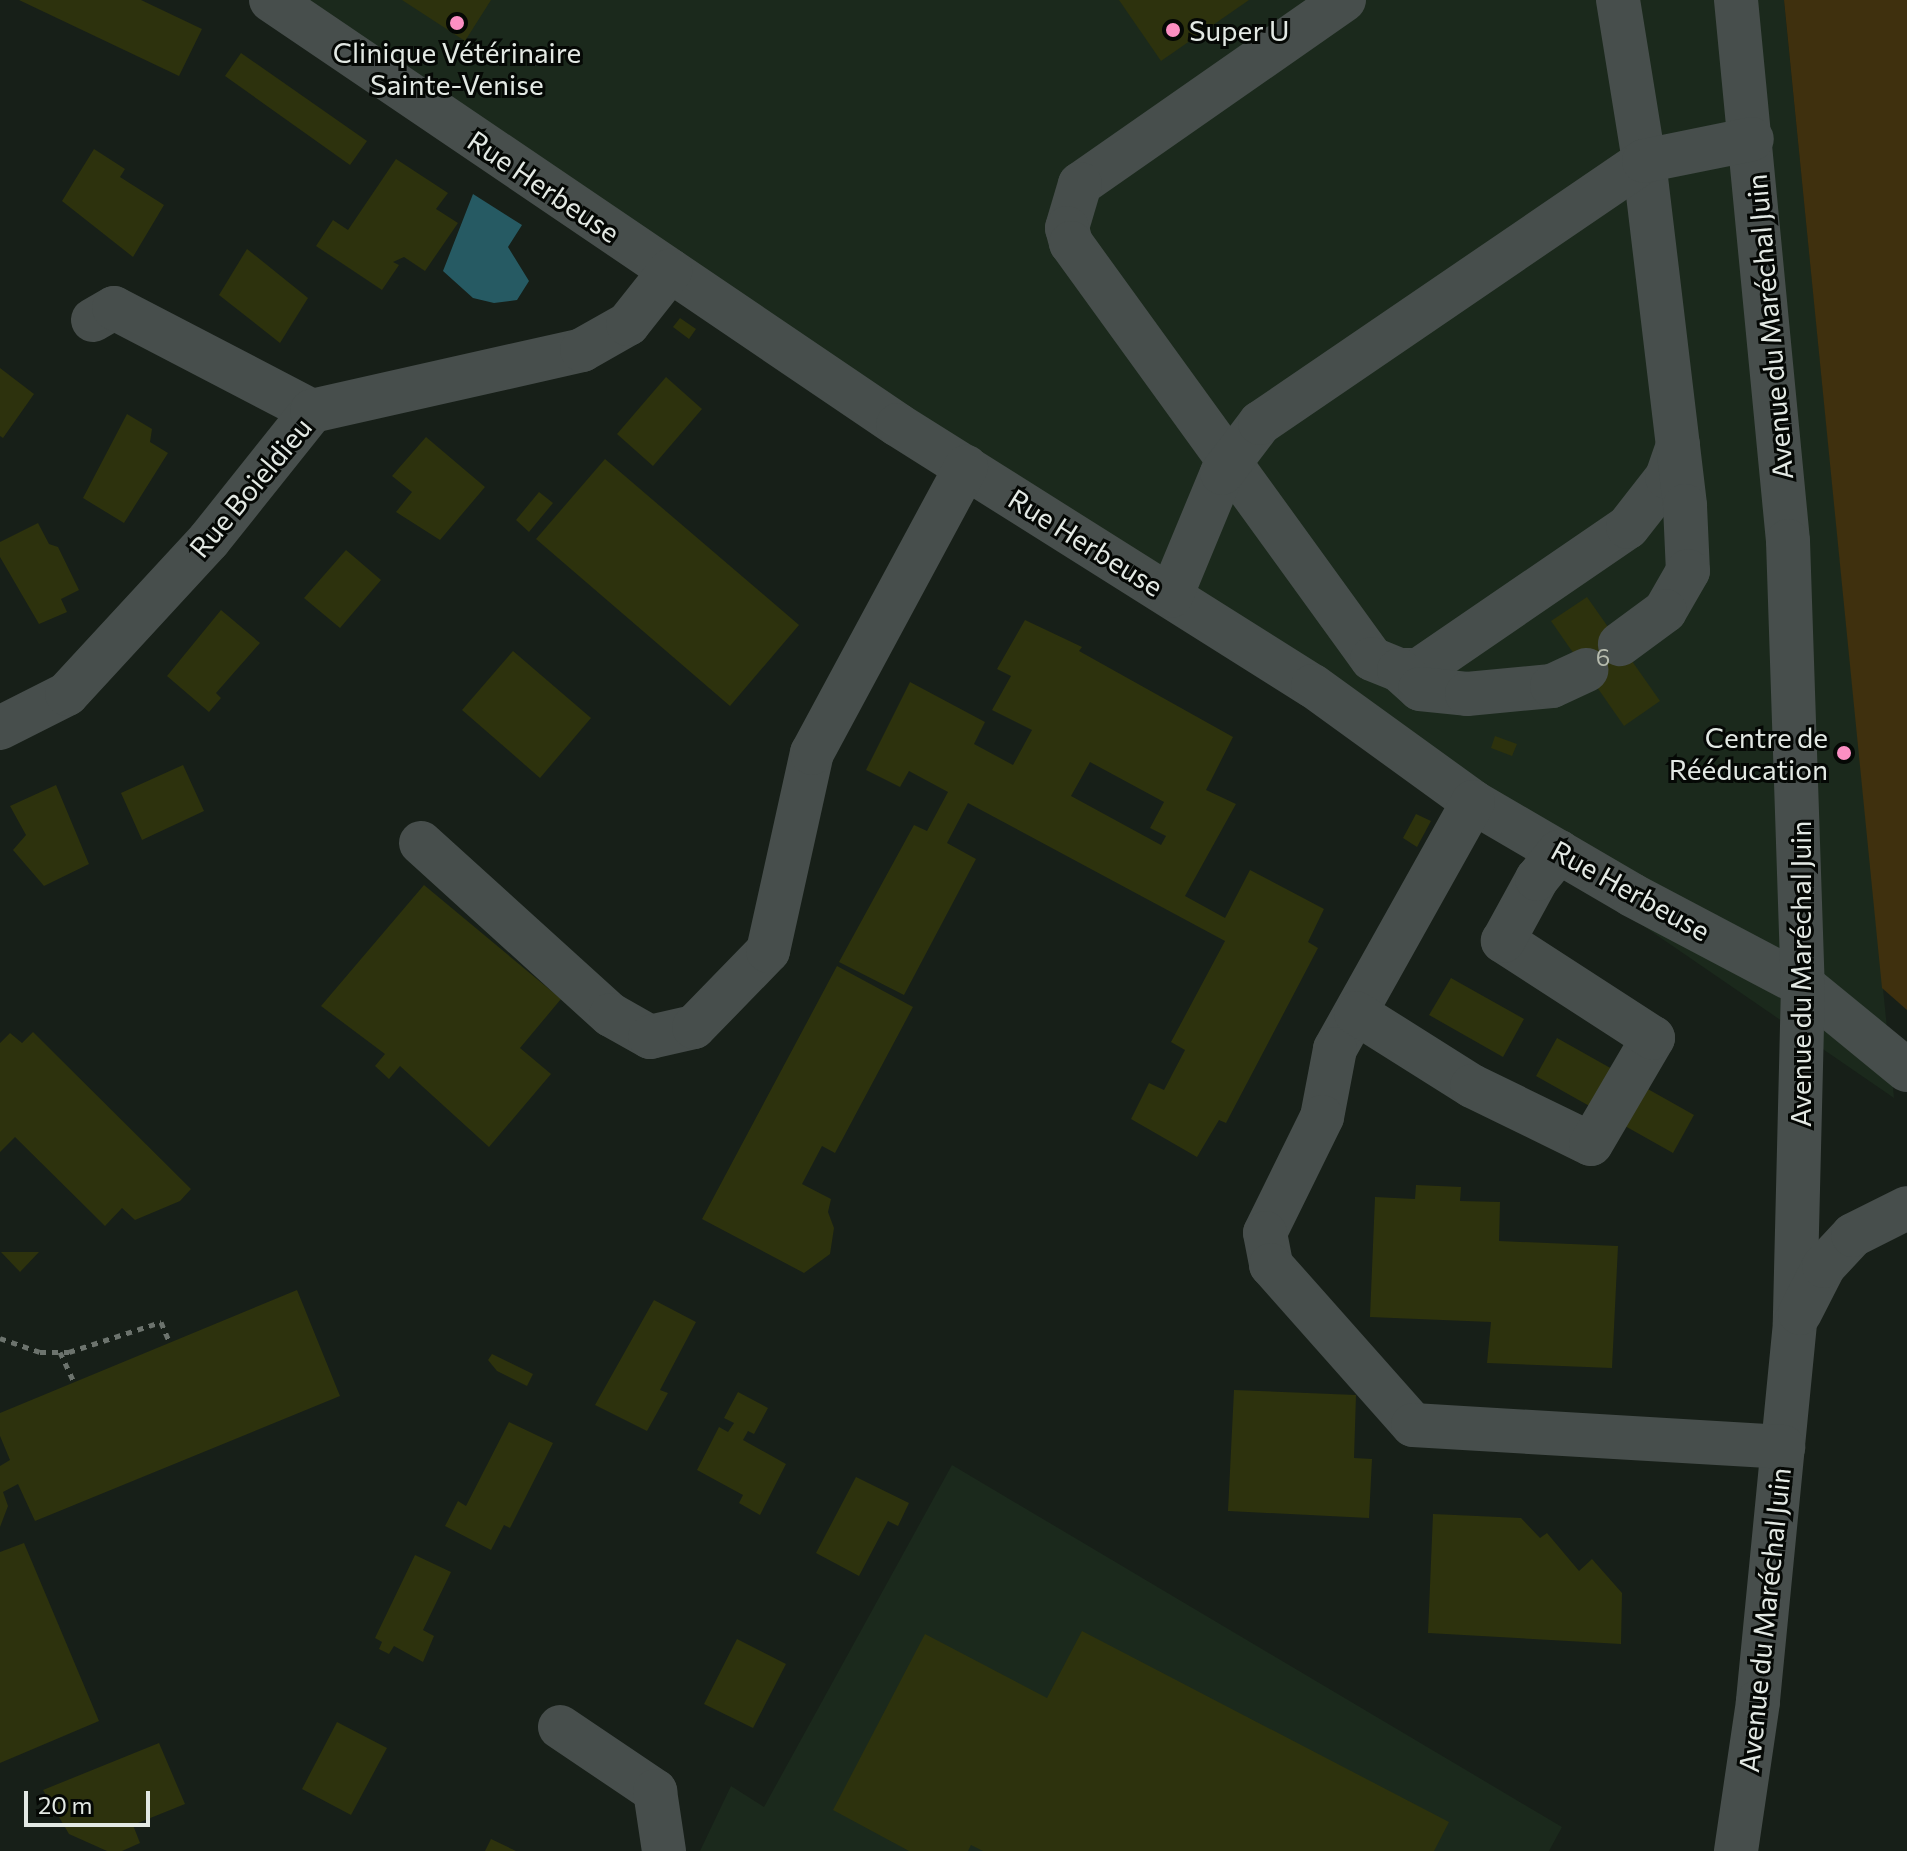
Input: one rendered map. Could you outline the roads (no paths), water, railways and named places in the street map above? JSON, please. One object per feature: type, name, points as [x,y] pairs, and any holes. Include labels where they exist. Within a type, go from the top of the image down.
[{"type":"street","points":[[1344,0],[1080,184],[1072,198],[1067,228],[1071,243],[1372,659],[1399,670],[1420,689],[1467,694],[1552,686],[1586,670]]},
{"type":"street","points":[[1618,0],[1644,161],[1678,445],[1688,571],[1665,611],[1620,644]]},
{"type":"street","name":"Avenue du Maréchal Juin","points":[[1736,0],[1752,139],[1788,541],[1803,985],[1795,1323],[1758,1702],[1736,1851]]},
{"type":"street","name":"Rue Herbeuse","points":[[277,2],[670,271],[966,467],[1313,686],[1473,802],[1803,985],[1907,1070]]},
{"type":"street","points":[[1171,596],[1229,462],[1260,423],[1644,161],[1752,139]]},
{"type":"street","name":"Rue Boieldieu","points":[[0,728],[67,694],[209,540],[312,411],[582,350],[628,324],[670,271]]},
{"type":"street","points":[[93,320],[114,308],[312,411]]},
{"type":"street","points":[[1399,670],[1419,670],[1628,527],[1667,477],[1678,445]]},
{"type":"street","points":[[421,843],[611,1015],[650,1037],[694,1027],[768,951],[812,753],[966,467]]},
{"type":"street","points":[[1473,802],[1335,1049],[1322,1117],[1265,1233],[1271,1265],[1413,1425],[1783,1447]]},
{"type":"street","points":[[1356,1013],[1472,1086],[1591,1144],[1653,1038],[1503,941],[1537,879],[1559,852]]},
{"type":"street","points":[[1795,1323],[1824,1266],[1853,1235],[1907,1208]]},
{"type":"street","points":[[560,1727],[655,1791],[664,1851]]},
{"type":"water","points":[[473,194],[522,225],[508,247],[529,281],[517,300],[494,303],[473,298],[443,271]]},
{"type":"place","name":"Clinique Vétérinaire Sainte-Venise","points":[[457,23]]},
{"type":"place","name":"Super U","points":[[1173,30]]},
{"type":"place","name":"Centre de Rééducation","points":[[1844,753]]}]
